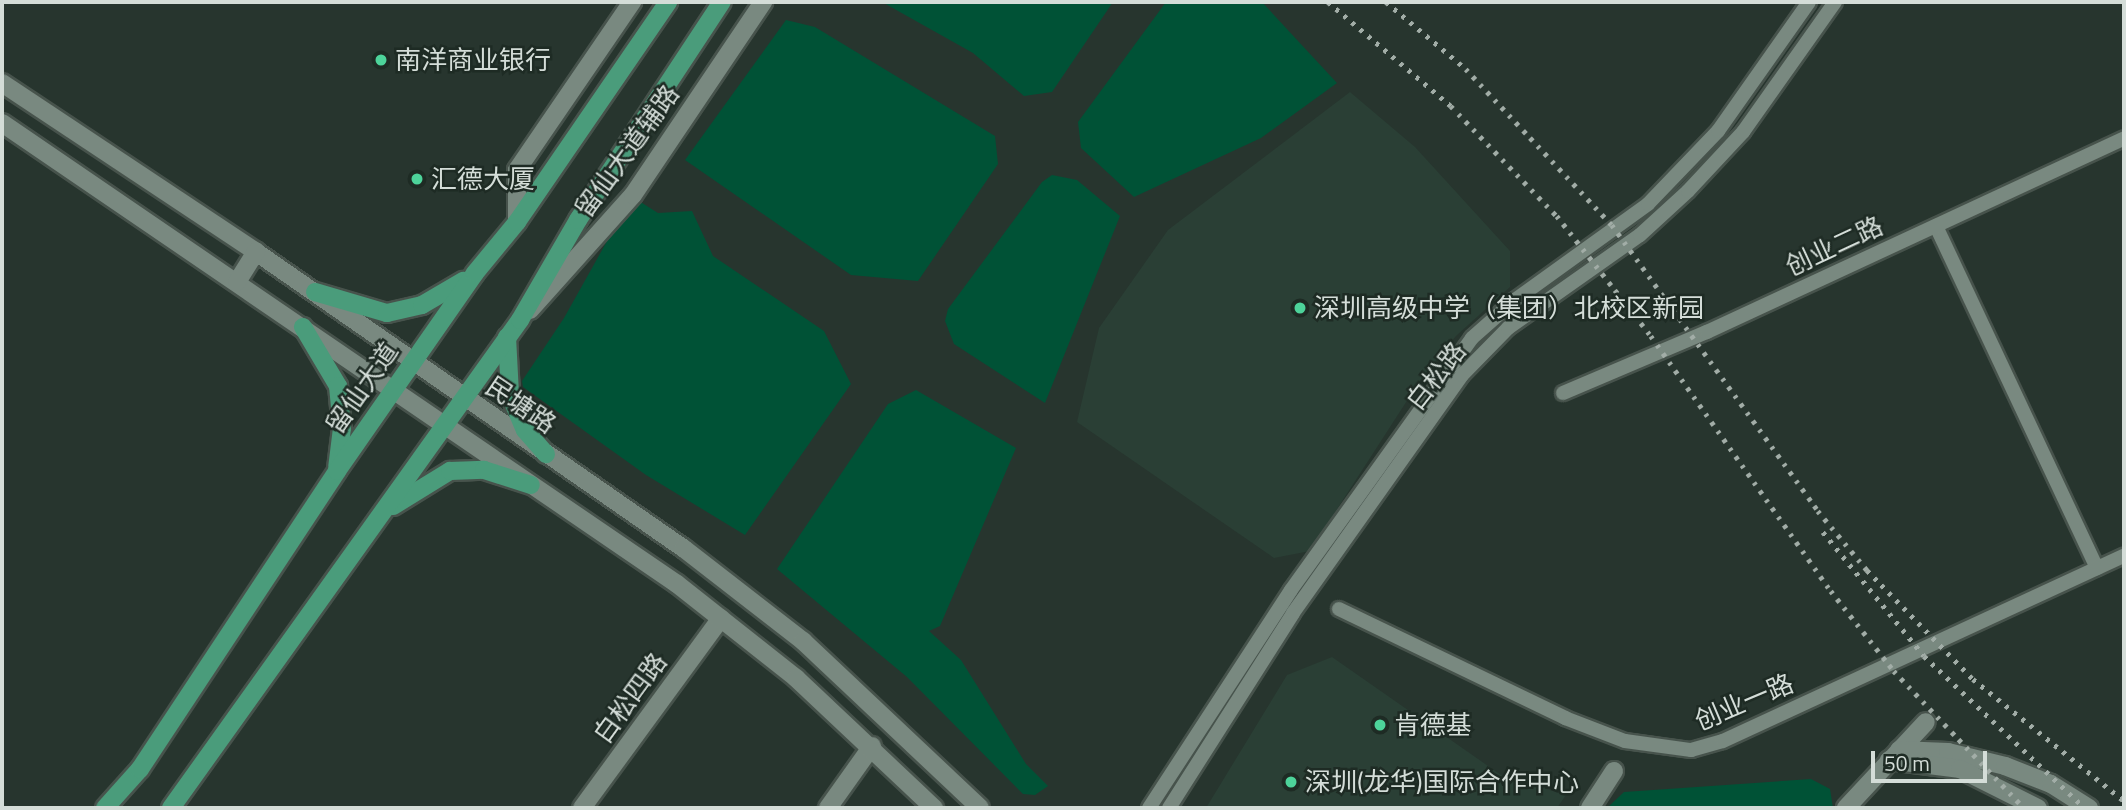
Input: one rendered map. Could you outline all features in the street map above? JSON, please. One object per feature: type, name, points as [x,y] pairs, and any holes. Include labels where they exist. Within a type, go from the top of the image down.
[{"type":"main road","points":[[517,222],[517,170],[632,2]]},
{"type":"main road","name":"留仙大道","points":[[105,808],[139,769],[412,362],[475,273],[517,222],[668,2]]},
{"type":"main road","points":[[171,808],[372,528],[462,397],[520,320],[578,220],[722,2]]},
{"type":"main road","name":"留仙大道辅路","points":[[520,320],[633,195],[762,2]]},
{"type":"main road","name":"民塘路","points":[[2,83],[315,292],[462,397],[683,548],[803,641],[980,808]]},
{"type":"main road","points":[[2,124],[303,327],[721,618],[872,746],[934,808]]},
{"type":"main road","points":[[237,282],[256,252]]},
{"type":"main road","points":[[315,292],[387,313],[422,305],[475,273]]},
{"type":"main road","points":[[303,327],[338,386],[342,428],[337,471]]},
{"type":"main road","points":[[507,337],[510,395],[525,430],[546,454]]},
{"type":"main road","points":[[372,528],[415,489],[450,471],[484,470],[531,485]]},
{"type":"main road","name":"白松四路","points":[[582,808],[721,618]]},
{"type":"main road","points":[[1846,808],[1926,722]]},
{"type":"main road","points":[[828,808],[872,746]]},
{"type":"main road","points":[[1894,755],[1948,752],[2006,766],[2051,784],[2089,808]]},
{"type":"main road","points":[[1894,755],[1960,769],[2038,808]]},
{"type":"main road","points":[[1590,808],[1614,771]]},
{"type":"street","name":"白松路","points":[[1149,808],[1291,590],[1472,338],[1515,300],[1648,204],[1718,131],[1809,2]]},
{"type":"street","name":"白松路","points":[[1168,808],[1298,606],[1462,375],[1508,328],[1640,235],[1688,191],[1743,132],[1835,2]]},
{"type":"street","name":"创业二路","points":[[1563,393],[1936,226],[2124,138]]},
{"type":"street","points":[[1936,226],[2097,568]]},
{"type":"street","name":"创业一路","points":[[1339,609],[1565,719],[1625,741],[1690,750],[1723,741],[2124,556]]},
{"type":"shaded area","name":"深圳高级中学（集团）北校区新园","points":[[1350,92],[1415,147],[1510,251],[1510,287],[1456,336],[1421,379],[1310,551],[1274,558],[1077,422],[1099,328],[1168,230]]},
{"type":"shaded area","points":[[1332,657],[1501,775],[1566,795],[1557,808],[1206,808],[1287,675]]},
{"type":"green space","points":[[882,2],[1113,2],[1052,92],[1024,96],[973,53]]},
{"type":"green space","points":[[1166,2],[1262,2],[1337,83],[1261,138],[1134,197],[1081,148],[1078,122]]},
{"type":"green space","points":[[786,20],[815,27],[995,136],[998,164],[918,281],[851,275],[685,160]]},
{"type":"green space","points":[[1052,175],[1077,180],[1120,216],[1045,403],[954,344],[945,321],[948,309],[1042,182]]},
{"type":"green space","points":[[639,201],[658,213],[692,211],[713,256],[824,331],[851,384],[745,535],[646,475],[523,387],[522,381],[564,318],[611,234]]},
{"type":"green space","points":[[916,390],[1016,448],[940,626],[929,631],[961,660],[1026,764],[1048,786],[1035,795],[1023,794],[907,677],[777,569],[888,404]]},
{"type":"green space","points":[[1811,779],[1830,789],[1833,808],[1607,808],[1624,792]]},
{"type":"railway","points":[[1328,2],[1451,106],[1557,216],[1651,336],[1831,591],[1894,671],[2024,808]]},
{"type":"railway","points":[[1386,2],[1466,69],[1612,225],[1818,511],[1867,570],[1973,679],[2124,801]]},
{"type":"railway","points":[[1823,532],[1924,656],[2085,808]]},
{"type":"place","name":"南洋商业银行","points":[[381,60]]},
{"type":"place","name":"汇德大厦","points":[[417,179]]},
{"type":"place","name":"深圳高级中学（集团）北校区新园","points":[[1300,308]]},
{"type":"place","name":"肯德基","points":[[1380,725]]},
{"type":"place","name":"深圳(龙华)国际合作中心","points":[[1291,782]]}]
